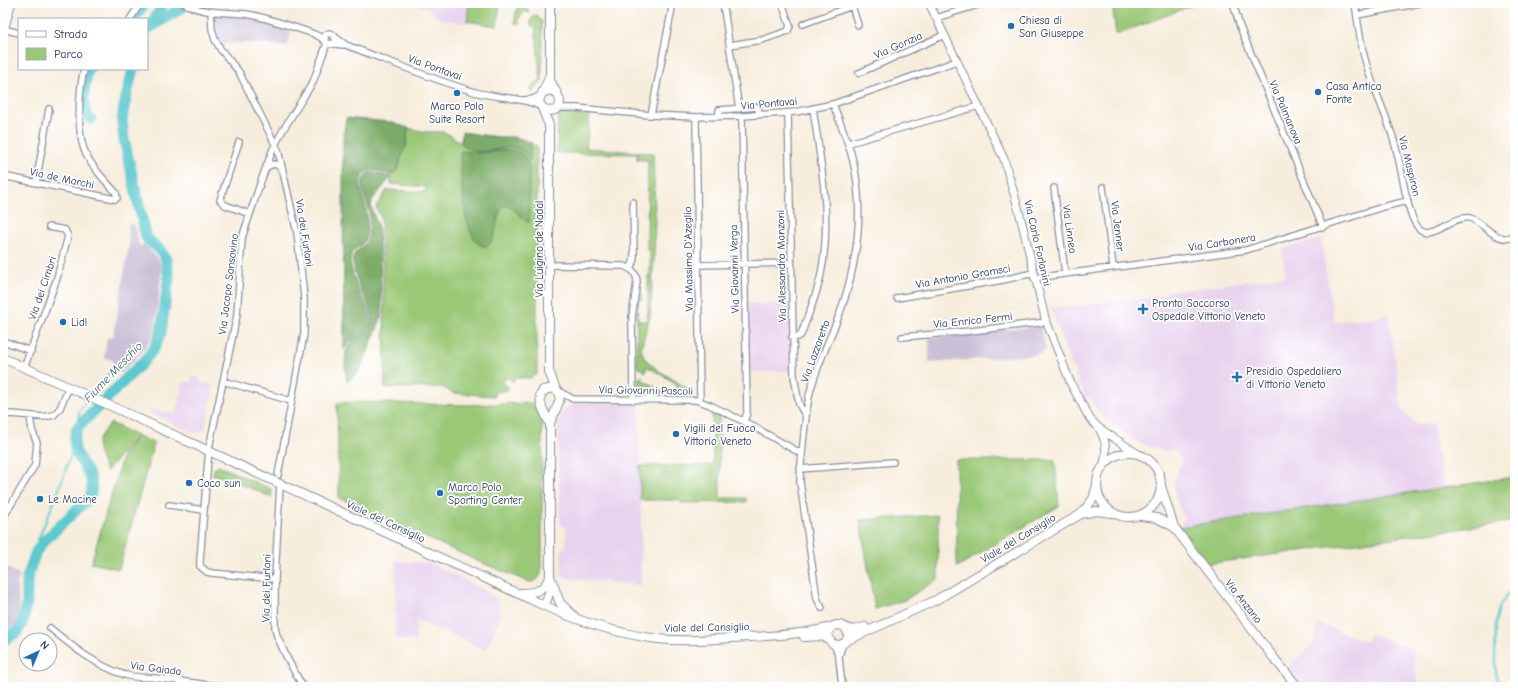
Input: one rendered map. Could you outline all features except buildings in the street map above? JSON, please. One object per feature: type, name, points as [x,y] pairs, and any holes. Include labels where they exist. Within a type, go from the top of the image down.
[{"type":"main road","points":[[3,30],[11,3]]},
{"type":"main road","points":[[549,77],[558,95],[560,103],[556,109],[548,111],[542,108],[539,101],[549,77],[550,3]]},
{"type":"main road","points":[[542,93],[550,90],[558,95]]},
{"type":"main road","name":"Via Luigino de Nadal","points":[[542,108],[549,125],[550,372],[560,400],[550,424],[550,577],[549,594],[545,606]]},
{"type":"main road","name":"Via Luigino de Nadal","points":[[549,125],[556,109]]},
{"type":"main road","name":"Viale del Cansiglio","points":[[3,358],[84,393],[545,606],[581,621],[617,632],[659,639],[698,640],[776,636],[822,636],[832,642]]},
{"type":"main road","name":"Via Luigino de Nadal","points":[[550,372],[539,399],[550,424]]},
{"type":"main road","points":[[540,395],[547,388],[557,391]]},
{"type":"main road","points":[[542,406],[552,409],[558,406]]},
{"type":"main road","points":[[1122,454],[1138,454],[1154,465],[1158,472],[1161,486],[1157,501],[1147,512],[1140,516],[1126,517],[1113,513],[1101,501],[1097,485],[1100,473],[1108,461],[1122,454]]},
{"type":"main road","name":"Viale del Cansiglio","points":[[1081,514],[1093,499],[1097,485]]},
{"type":"main road","name":"Via Anzano","points":[[1161,486],[1174,528],[1273,657],[1298,687]]},
{"type":"main road","name":"Viale del Cansiglio","points":[[844,642],[936,600],[1081,514],[1097,511],[1113,513]]},
{"type":"main road","name":"Via Anzano","points":[[1140,516],[1157,518],[1174,528]]},
{"type":"main road","points":[[517,593],[532,593],[541,590],[550,577]]},
{"type":"main road","name":"Via Luigino de Nadal","points":[[550,577],[560,603],[581,621]]},
{"type":"main road","name":"Viale del Cansiglio","points":[[844,627],[852,630],[858,629],[904,615]]},
{"type":"main road","points":[[841,625],[844,627],[848,632],[844,642],[832,642],[828,634],[829,630],[834,626],[841,625]]},
{"type":"main road","name":"Viale del Cansiglio","points":[[776,636],[817,631],[834,626]]},
{"type":"street","points":[[131,18],[141,3]]},
{"type":"street","name":"Via Pontavai","points":[[184,3],[194,9],[233,12],[275,21],[314,34],[328,42],[346,45],[466,89],[491,96],[531,100],[542,93]]},
{"type":"street","points":[[651,115],[673,3]]},
{"type":"street","points":[[723,3],[739,109]]},
{"type":"street","points":[[730,45],[762,40],[788,31],[790,26],[782,3]]},
{"type":"street","points":[[803,24],[860,3]]},
{"type":"street","name":"Via Carlo Forlanini","points":[[929,3],[1004,158],[1019,211],[1046,322],[1071,384],[1090,419],[1099,428],[1138,454]]},
{"type":"street","points":[[936,18],[984,3]]},
{"type":"street","name":"Via Palmanova","points":[[1233,3],[1240,27],[1323,227]]},
{"type":"street","name":"Via Maspiron","points":[[1355,3],[1360,40],[1366,64],[1394,140],[1408,201],[1415,223],[1425,232],[1432,232],[1448,223],[1466,218],[1478,222],[1503,238],[1510,238],[1515,232]]},
{"type":"street","points":[[1357,15],[1420,3]]},
{"type":"street","points":[[852,6],[858,25]]},
{"type":"street","name":"Via dei Furlani","points":[[211,11],[212,29],[218,46],[239,72],[275,144],[284,172],[297,233],[304,308],[301,353],[278,474]]},
{"type":"street","points":[[3,30],[18,33]]},
{"type":"street","points":[[328,33],[333,33],[335,37],[334,41],[328,42],[324,37],[328,33]]},
{"type":"street","name":"Via Gorizia","points":[[859,73],[944,35]]},
{"type":"street","name":"Via Pontavai","points":[[335,37],[346,45]]},
{"type":"street","name":"Via Jacopo Sansovino","points":[[275,579],[212,573],[203,570],[200,566],[209,451],[237,315],[241,244],[275,144],[314,82],[328,42]]},
{"type":"street","name":"Via Pontavai","points":[[556,109],[576,108],[651,115],[696,117],[788,113],[833,104],[957,61]]},
{"type":"street","name":"Via de Marchi","points":[[3,176],[115,199],[117,198],[116,193],[88,158],[82,143],[80,125],[84,70]]},
{"type":"street","name":"Via Pontavai","points":[[558,95],[568,105],[576,108]]},
{"type":"street","name":"Via Pontavai","points":[[520,100],[542,108]]},
{"type":"street","name":"Via Lazzaretto","points":[[822,608],[817,599],[800,482],[800,469],[806,417],[814,382],[845,295],[856,244],[859,195],[854,162],[849,143],[833,104]]},
{"type":"street","points":[[849,143],[980,106]]},
{"type":"street","points":[[719,116],[719,110],[758,107],[759,115]]},
{"type":"street","points":[[36,183],[49,109]]},
{"type":"street","points":[[792,338],[799,337],[819,283],[823,258],[825,226],[824,193],[813,109]]},
{"type":"street","name":"Via Alessandro Manzoni","points":[[788,113],[792,338],[795,387],[800,408],[806,417]]},
{"type":"street","name":"Via Giovanni Verga","points":[[742,116],[747,413],[744,421]]},
{"type":"street","name":"Via Massimo D'Azeglio","points":[[696,117],[700,401]]},
{"type":"street","points":[[239,142],[220,200],[225,205],[250,214]]},
{"type":"street","points":[[266,168],[276,164],[284,172]]},
{"type":"street","name":"Via Jenner","points":[[1103,187],[1113,267]]},
{"type":"street","name":"Via Linneo","points":[[1054,188],[1065,273]]},
{"type":"street","name":"Via Carbonera","points":[[1034,275],[1065,273],[1246,250],[1386,206],[1408,201]]},
{"type":"street","points":[[630,268],[633,263],[634,256],[634,202]]},
{"type":"street","name":"Via dei Cimbri","points":[[24,368],[57,278],[68,236],[65,230],[49,227]]},
{"type":"street","points":[[698,265],[790,263]]},
{"type":"street","points":[[550,265],[621,266],[630,268],[635,273],[637,281],[632,317],[633,400]]},
{"type":"street","name":"Via Antonio Gramsci","points":[[897,298],[1034,275]]},
{"type":"street","name":"Via Enrico Fermi","points":[[902,337],[1046,322]]},
{"type":"street","points":[[3,341],[31,351]]},
{"type":"street","points":[[223,381],[291,401]]},
{"type":"street","points":[[3,415],[12,414],[42,417],[54,415],[60,408],[69,387]]},
{"type":"street","name":"Via Giovanni Pascoli","points":[[557,391],[571,398],[633,400],[684,399],[700,401],[744,421],[802,454]]},
{"type":"street","points":[[558,406],[571,398]]},
{"type":"street","points":[[3,518],[35,465],[37,443],[32,430],[30,416]]},
{"type":"street","name":"Via Carlo Forlanini","points":[[1099,428],[1106,447],[1103,467]]},
{"type":"street","points":[[800,469],[893,462]]},
{"type":"street","name":"Via dei Furlani","points":[[280,484],[275,579],[275,628],[276,636],[303,687]]},
{"type":"street","points":[[169,505],[204,510]]},
{"type":"street","name":"Via Gaiada","points":[[50,628],[94,662],[125,675],[137,678],[154,678],[226,687]]},
{"type":"street","points":[[832,642],[839,658],[842,687]]},
{"type":"street","points":[[839,658],[844,642]]},
{"type":"shaded area","points":[[412,3],[469,3],[466,23],[440,19],[428,9]]},
{"type":"shaded area","points":[[230,14],[257,18],[291,33],[287,47],[270,44],[236,43],[224,44],[223,47],[220,44],[215,31],[217,30],[216,20],[213,20],[214,15]]},
{"type":"shaded area","points":[[134,223],[139,245],[147,247],[148,243],[151,243],[149,249],[159,260],[162,267],[155,328],[152,336],[144,349],[121,373],[116,370],[117,367],[112,365],[114,362],[112,360],[104,358],[107,337],[113,338],[129,245],[128,225]]},
{"type":"shaded area","name":"Presidio Ospedaliero di Vittorio Veneto","points":[[1321,239],[1334,322],[1389,315],[1402,411],[1417,425],[1433,423],[1443,487],[1180,527],[1184,518],[1176,500],[1174,484],[1177,471],[1183,463],[1176,450],[1167,451],[1142,444],[1122,432],[1105,419],[1089,397],[1086,399],[1068,357],[1050,305],[1054,308],[1166,296],[1165,292],[1286,276],[1282,249]]},
{"type":"shaded area","points":[[789,303],[791,371],[749,372],[748,304]]},
{"type":"shaded area","points":[[1039,326],[1041,328],[1046,350],[1041,353],[1033,355],[929,363],[929,338]]},
{"type":"shaded area","points":[[192,376],[201,378],[200,382],[214,385],[205,430],[195,434],[149,413],[150,409],[176,414],[183,381],[190,383]]},
{"type":"shaded area","points":[[576,403],[639,403],[641,585],[568,579],[562,575],[561,551],[566,546],[566,528],[560,523],[558,424],[564,411]]},
{"type":"shaded area","points":[[396,561],[429,563],[481,588],[499,601],[500,618],[486,650],[416,619],[415,641],[395,639]]},
{"type":"shaded area","points":[[3,565],[21,576],[16,584],[20,615],[16,625],[3,635]]},
{"type":"shaded area","points":[[1317,623],[1366,642],[1370,634],[1413,650],[1417,687],[1304,687],[1287,668],[1315,642]]},
{"type":"green space","points":[[469,3],[500,3],[497,26],[467,21]]},
{"type":"green space","points":[[514,3],[522,3],[523,9],[527,7],[529,13],[525,11],[518,20],[520,24],[514,23],[518,4]]},
{"type":"green space","points":[[1112,3],[1198,3],[1116,35]]},
{"type":"green space","points":[[538,15],[538,18],[542,21],[542,81],[532,93],[531,87],[536,82],[541,82],[535,26],[531,26],[532,18]]},
{"type":"green space","points":[[560,114],[590,115],[586,148],[653,153],[655,214],[654,260],[650,316],[641,349],[645,359],[659,371],[694,392],[689,394],[680,393],[676,389],[676,383],[646,366],[646,372],[637,367],[637,301],[638,321],[646,321],[648,312],[648,275],[650,275],[650,250],[647,250],[648,160],[637,160],[637,154],[557,153],[558,118]]},
{"type":"green space","points":[[346,118],[390,122],[408,128],[406,147],[403,151],[397,171],[387,174],[370,170],[364,174],[361,179],[360,185],[368,224],[366,237],[363,243],[352,252],[350,260],[357,288],[371,317],[371,325],[362,335],[346,346],[344,350],[343,139]]},
{"type":"green space","points":[[408,128],[425,132],[443,132],[461,143],[462,132],[518,139],[537,147],[537,374],[530,378],[515,378],[513,382],[507,377],[503,382],[508,387],[508,390],[495,392],[495,396],[453,393],[442,387],[385,388],[381,218],[376,207],[387,190],[424,192],[427,187],[391,184],[391,177],[388,174],[392,174],[399,167],[403,151],[406,147]]},
{"type":"green space","points":[[462,132],[497,137],[515,137],[531,142],[530,161],[525,153],[518,149],[504,148],[480,151],[469,149],[461,143]]},
{"type":"green space","points":[[504,150],[520,153],[523,155],[529,166],[529,222],[527,222],[511,207],[504,205],[499,214],[494,236],[491,242],[488,246],[482,246],[475,240],[466,217],[462,188],[460,151],[480,153]]},
{"type":"green space","points":[[370,172],[391,177],[372,200],[371,206],[379,230],[382,316],[362,366],[356,375],[347,382],[345,362],[347,350],[352,343],[368,331],[373,323],[370,310],[360,289],[353,265],[354,255],[363,246],[369,234],[370,215],[362,187],[365,176]]},
{"type":"green space","points":[[639,293],[642,293],[642,300],[637,301]]},
{"type":"green space","points":[[643,376],[641,379],[665,393],[651,394],[641,392],[638,387],[638,379]]},
{"type":"green space","name":"Marco Polo Sporting Center","points":[[357,402],[467,405],[532,403],[540,416],[542,425],[542,566],[540,575],[537,579],[529,582],[480,562],[339,498],[337,403]]},
{"type":"green space","points":[[712,410],[719,414],[720,498],[746,498],[746,502],[681,503],[679,500],[640,500],[640,466],[713,465]]},
{"type":"green space","points":[[111,423],[137,436],[106,472],[98,451],[98,441]]},
{"type":"green space","points":[[138,436],[154,443],[119,569],[91,563],[123,455]]},
{"type":"green space","points":[[956,460],[1055,460],[1059,506],[957,567]]},
{"type":"green space","points":[[219,466],[271,489],[271,497],[224,477],[213,475],[214,469]]},
{"type":"green space","points":[[1514,477],[1515,521],[1206,564],[1180,527]]},
{"type":"green space","points":[[938,515],[938,579],[905,600],[875,609],[860,520]]},
{"type":"waterway","points":[[135,18],[144,3]]},
{"type":"waterway","name":"Fiume Meschio","points":[[150,26],[164,3]]},
{"type":"waterway","points":[[148,29],[183,7]]},
{"type":"waterway","points":[[88,70],[84,90],[84,106],[87,116],[91,119]]},
{"type":"waterway","name":"Fiume Meschio","points":[[3,641],[17,632],[23,622],[27,602],[27,578],[36,552],[43,542],[90,497],[92,487],[90,478],[75,448],[75,438],[78,427],[145,360],[155,347],[161,332],[169,278],[166,259],[160,250],[146,237],[124,139],[122,121],[133,70]]},
{"type":"waterway","points":[[144,247],[146,237]]},
{"type":"waterway","points":[[91,395],[116,363]]},
{"type":"waterway","points":[[78,427],[79,411],[88,399]]},
{"type":"waterway","points":[[36,552],[38,540],[58,492],[74,445]]},
{"type":"waterway","points":[[1497,680],[1495,643],[1496,621],[1500,606],[1515,583]]},
{"type":"waterway","points":[[1497,680],[1504,687]]},
{"type":"waterway","points":[[1485,687],[1497,680]]},
{"type":"place","name":"Chiesa di San Giuseppe","points":[[1011,26]]},
{"type":"place","name":"Casa Antica Fonte","points":[[1318,92]]},
{"type":"place","name":"Marco Polo Suite Resort","points":[[457,93]]},
{"type":"place","name":"Pronto Soccorso Ospedale Vittorio Veneto","points":[[1143,309]]},
{"type":"place","name":"Lidl","points":[[63,322]]},
{"type":"place","name":"Presidio Ospedaliero di Vittorio Veneto","points":[[1237,377]]},
{"type":"place","name":"Vigili del Fuoco Vittorio Veneto","points":[[676,434]]},
{"type":"place","name":"Coco sun","points":[[189,483]]},
{"type":"place","name":"Marco Polo Sporting Center","points":[[440,493]]},
{"type":"place","name":"Le Macine","points":[[40,499]]}]
